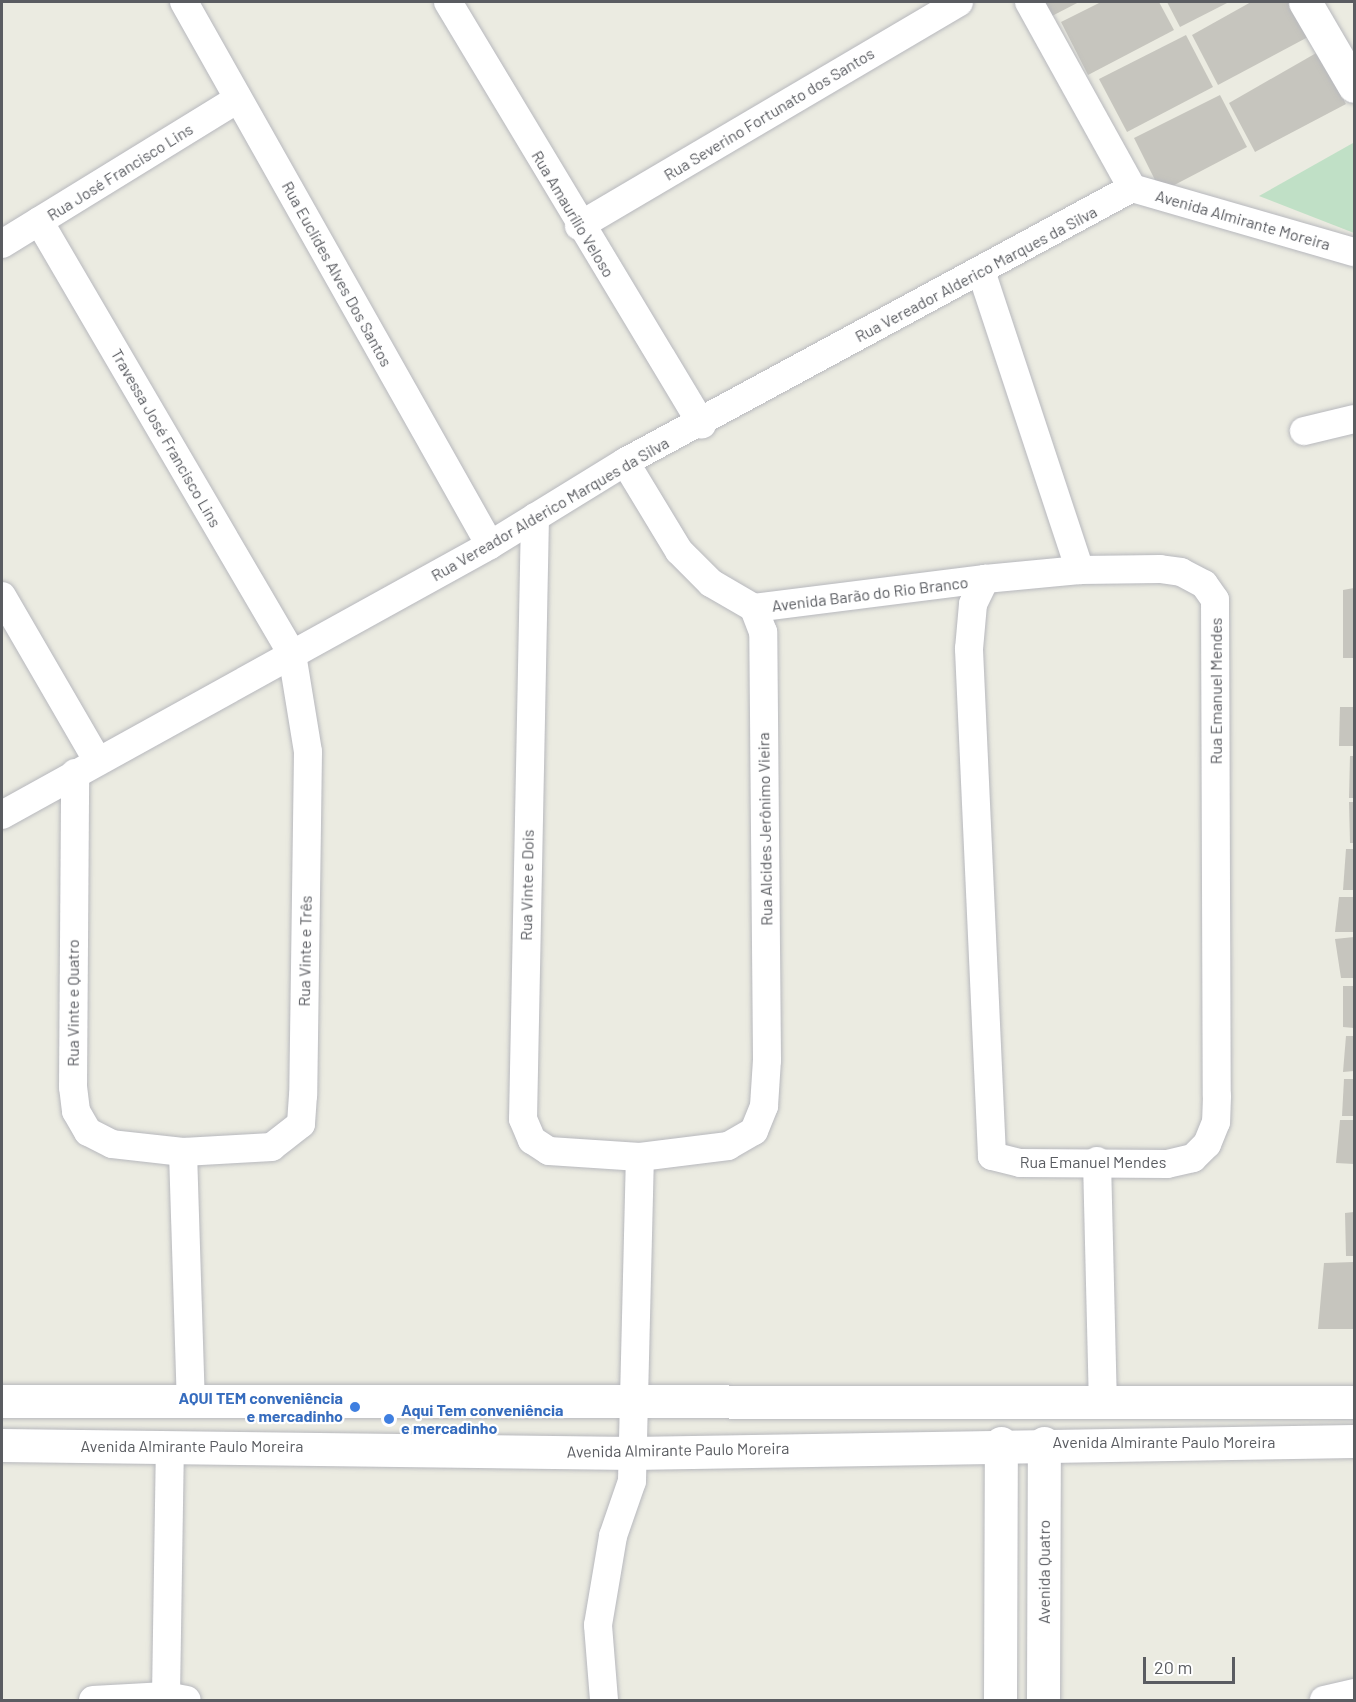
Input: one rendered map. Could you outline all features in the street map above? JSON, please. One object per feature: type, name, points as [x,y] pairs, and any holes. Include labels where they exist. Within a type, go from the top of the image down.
[{"type":"main road","points":[[1305,2],[1354,86]]},
{"type":"main road","points":[[2,1401],[635,1403],[1103,1400],[1354,1402]]},
{"type":"main road","name":"Avenida Almirante Paulo Moreira","points":[[2,1445],[632,1453],[1001,1443],[1354,1441]]},
{"type":"main road","points":[[1000,1701],[1001,1443]]},
{"type":"main road","name":"Avenida Quatro","points":[[1043,1701],[1044,1443]]},
{"type":"street","name":"Rua Euclídes Alves Dos Santos","points":[[184,2],[490,545]]},
{"type":"street","name":"Rua Amaurílio Veloso","points":[[448,2],[579,226],[702,424]]},
{"type":"street","name":"Rua Severino Fortunato dos Santos","points":[[579,226],[959,2]]},
{"type":"street","points":[[1029,2],[1132,188]]},
{"type":"street","name":"Rua José Francisco Lins","points":[[2,244],[238,99]]},
{"type":"street","name":"Avenida Almirante Moreira","points":[[1132,188],[1354,252]]},
{"type":"street","name":"Rua Vereador Alderico Marques da Silva","points":[[2,815],[86,766],[490,545],[625,462],[702,424],[1132,188]]},
{"type":"street","name":"Travessa José Francisco Lins","points":[[39,221],[292,654]]},
{"type":"street","points":[[981,271],[1080,570]]},
{"type":"street","points":[[1304,430],[1354,419]]},
{"type":"street","points":[[625,462],[679,551],[711,583],[754,608]]},
{"type":"street","name":"Rua Vinte e Dois","points":[[535,517],[523,1119],[532,1140],[549,1151],[640,1157]]},
{"type":"street","name":"Rua Emanuel Mendes","points":[[1080,570],[1182,572],[1204,584],[1215,600],[1216,1122],[1207,1144],[1193,1158],[1167,1164],[1097,1161],[1020,1163],[992,1156],[969,649],[973,604],[985,579],[1080,570]]},
{"type":"street","name":"Avenida Barão do Rio Branco","points":[[754,608],[985,579]]},
{"type":"street","points":[[2,596],[86,766]]},
{"type":"street","name":"Rua Alcides Jerônimo Vieira","points":[[640,1157],[728,1146],[754,1131],[764,1106],[764,632],[754,608]]},
{"type":"street","name":"Rua Vinte e Três","points":[[183,1152],[272,1147],[300,1124],[308,752],[292,654]]},
{"type":"street","name":"Rua Vinte e Quatro","points":[[86,766],[72,1087],[76,1111],[88,1132],[112,1143],[183,1152]]},
{"type":"street","points":[[183,1152],[191,1401]]},
{"type":"street","points":[[604,1701],[598,1625],[613,1536],[629,1496],[632,1453],[640,1157]]},
{"type":"street","points":[[1097,1161],[1103,1400]]},
{"type":"street","points":[[93,1701],[177,1698],[170,1446]]},
{"type":"street","points":[[1324,1701],[1354,1693]]},
{"type":"green space","points":[[1353,143],[1354,233],[1259,196]]},
{"type":"building","points":[[1045,2],[1079,2],[1052,16]]},
{"type":"building","points":[[1101,2],[1159,2],[1174,30],[1088,75],[1061,22]]},
{"type":"building","points":[[1167,2],[1229,2],[1180,27]]},
{"type":"building","points":[[1251,2],[1290,2],[1308,37],[1218,85],[1192,35]]},
{"type":"building","points":[[1186,35],[1213,87],[1127,132],[1099,79]]},
{"type":"building","points":[[1318,52],[1346,104],[1255,152],[1229,103]]},
{"type":"building","points":[[1220,95],[1247,147],[1161,192],[1134,138]]},
{"type":"building","points":[[1354,588],[1354,658],[1343,658],[1343,590]]},
{"type":"building","points":[[1340,707],[1354,707],[1354,746],[1339,746]]},
{"type":"building","points":[[1350,756],[1354,756],[1354,798],[1349,798]]},
{"type":"building","points":[[1349,802],[1354,802],[1354,843],[1350,843]]},
{"type":"building","points":[[1346,849],[1354,849],[1354,890],[1343,890]]},
{"type":"building","points":[[1339,897],[1354,897],[1354,932],[1335,932]]},
{"type":"building","points":[[1354,937],[1354,978],[1341,978],[1335,939]]},
{"type":"building","points":[[1343,986],[1354,986],[1354,1028],[1343,1027]]},
{"type":"building","points":[[1346,1036],[1354,1036],[1354,1071],[1343,1072]]},
{"type":"building","points":[[1344,1079],[1354,1079],[1354,1116],[1342,1116]]},
{"type":"building","points":[[1340,1120],[1354,1120],[1354,1164],[1336,1163]]},
{"type":"building","points":[[1354,1212],[1354,1256],[1346,1256],[1345,1213]]},
{"type":"building","points":[[1354,1262],[1354,1329],[1318,1329],[1324,1263]]},
{"type":"place","name":"AQUI TEM conveniência e mercadinho","points":[[355,1407]]},
{"type":"place","name":"Aqui Tem conveniência e mercadinho","points":[[389,1419]]}]
